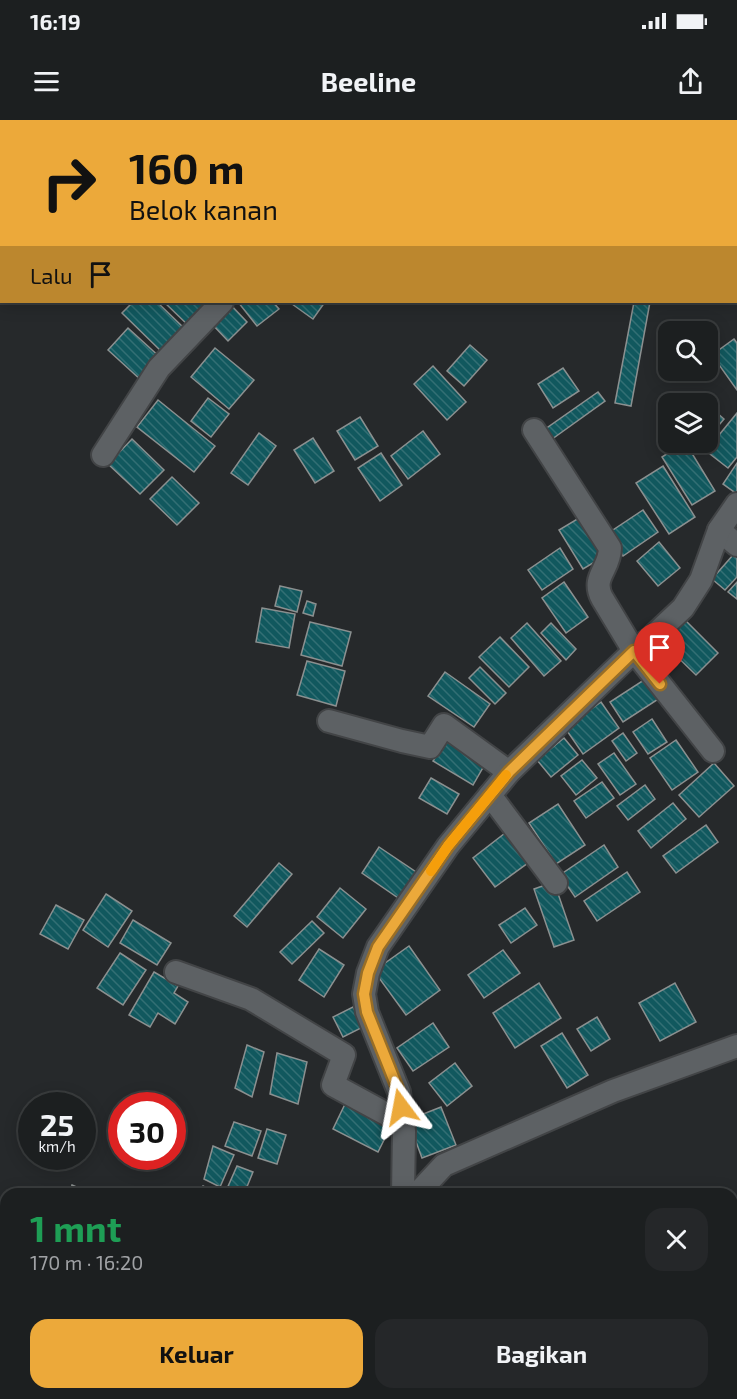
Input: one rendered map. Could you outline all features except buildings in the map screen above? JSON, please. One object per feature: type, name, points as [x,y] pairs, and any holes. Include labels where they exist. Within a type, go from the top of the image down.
[{"type":"street","points":[[103,455],[159,368],[221,303]]},
{"type":"street","points":[[534,430],[607,542],[610,555],[598,581],[598,590],[634,651],[713,752]]},
{"type":"street","points":[[404,1188],[403,1123],[399,1092],[367,1012],[364,994],[368,973],[378,947],[448,846],[509,772],[634,651],[683,608],[701,580],[719,530],[737,504]]},
{"type":"street","points":[[719,530],[737,545]]},
{"type":"street","points":[[329,721],[430,747],[444,725],[509,772]]},
{"type":"street","points":[[490,795],[556,883]]},
{"type":"street","points":[[176,972],[251,999],[344,1054],[333,1085],[403,1123]]},
{"type":"street","points":[[423,1188],[444,1165],[622,1087],[737,1046]]},
{"type":"slow traffic","points":[[431,871],[448,846],[506,775]]},
{"type":"route","points":[[401,1107],[399,1092],[367,1012],[364,994],[368,973],[378,947],[448,846],[509,772],[634,651],[660,684]]}]
